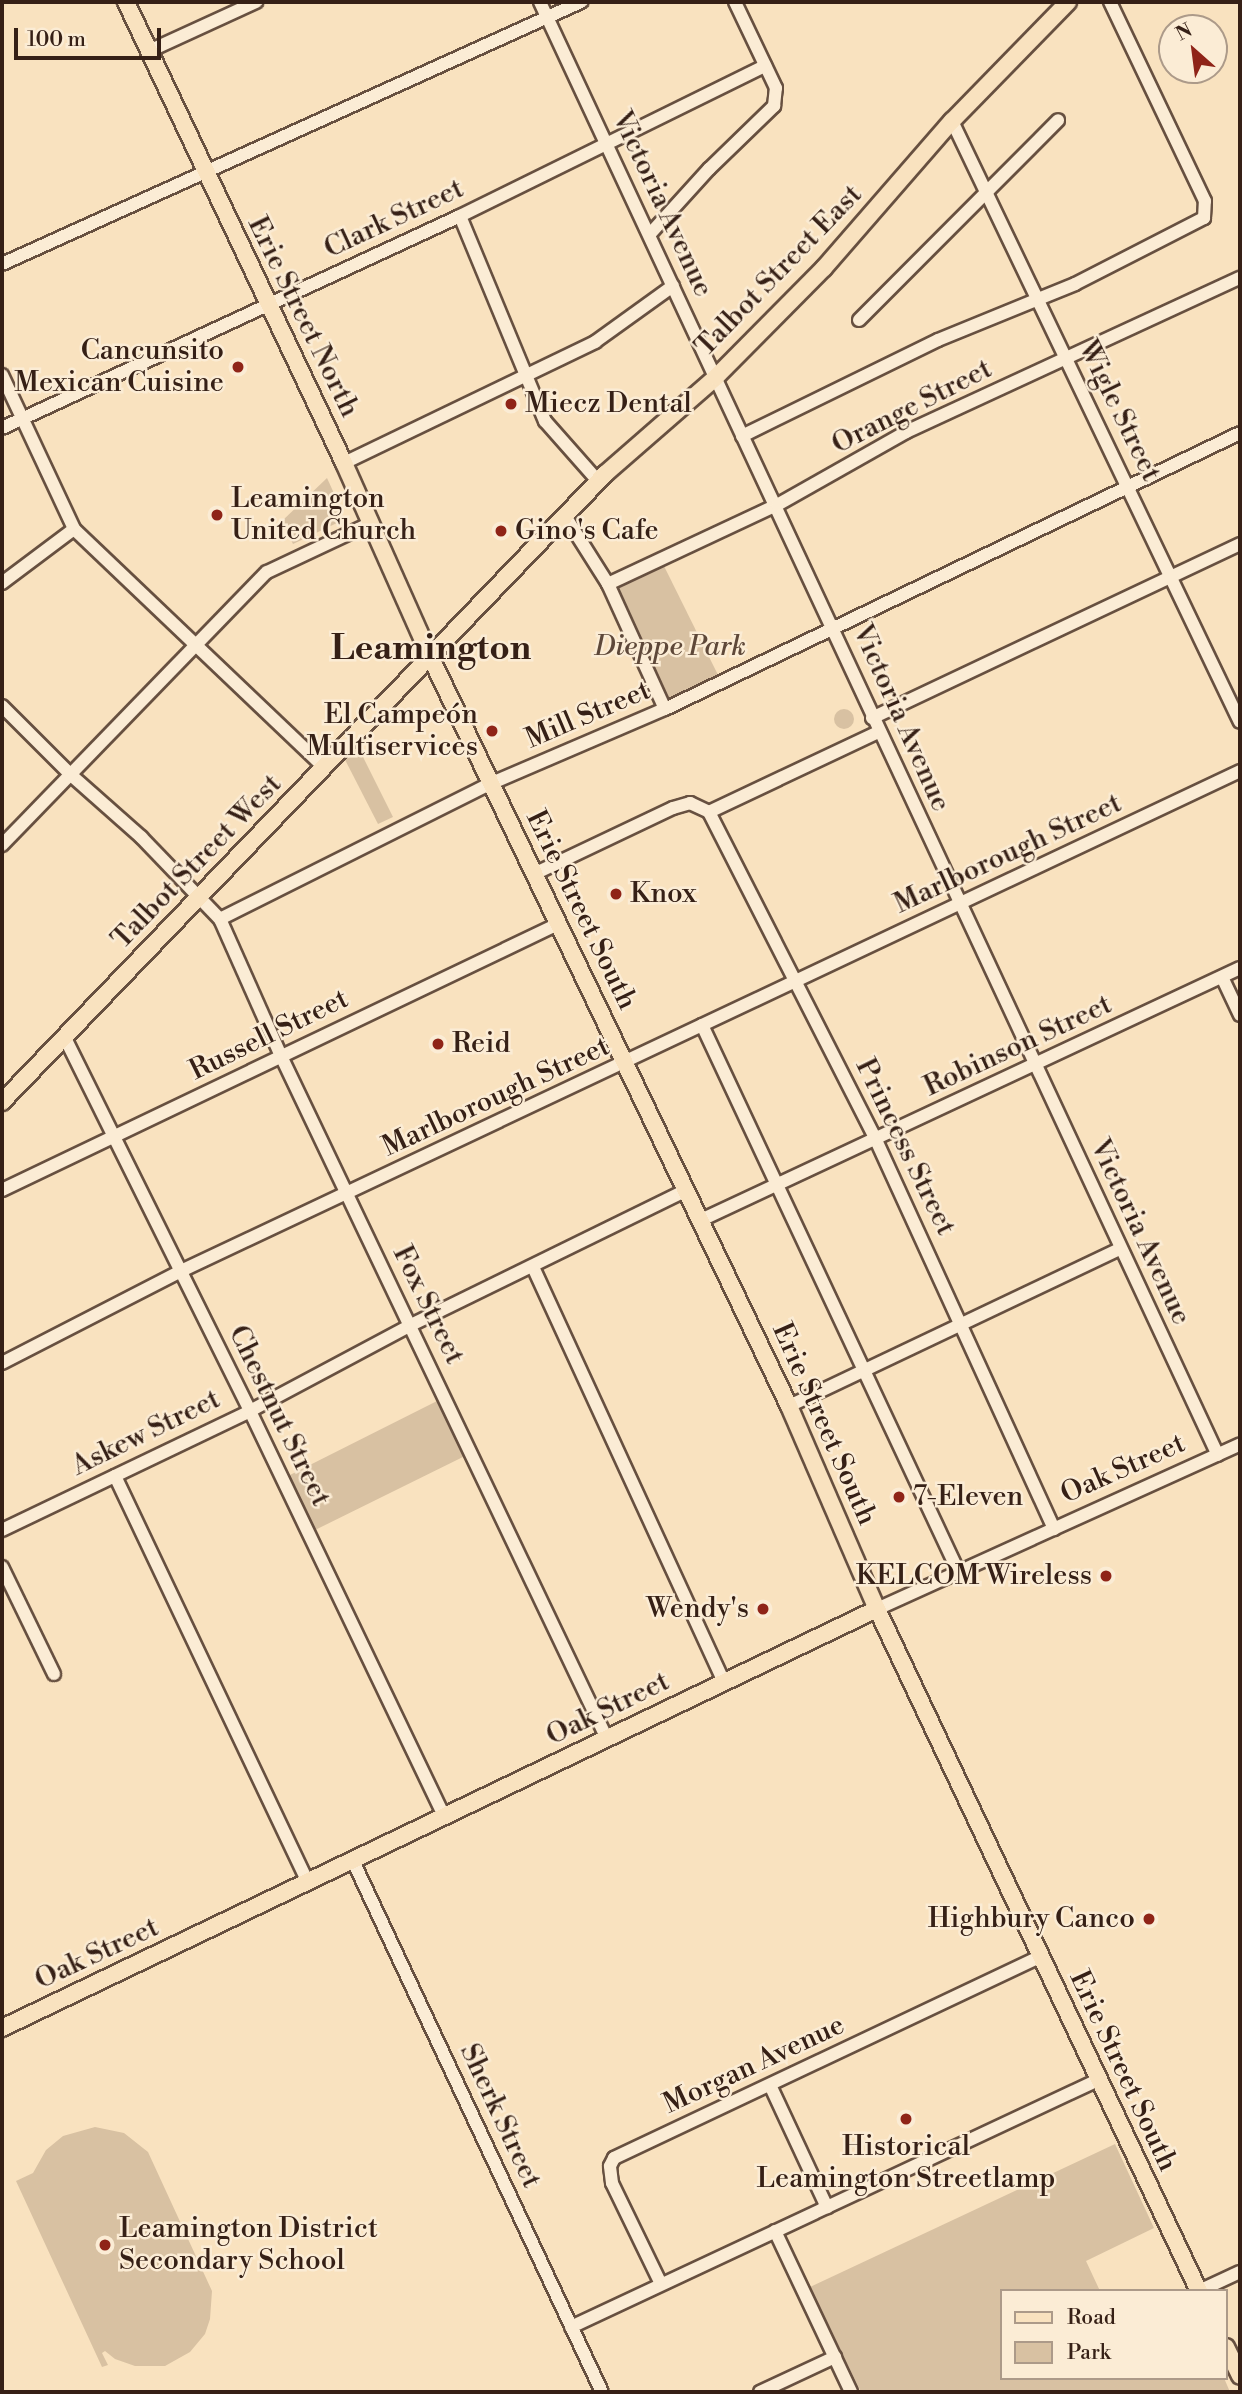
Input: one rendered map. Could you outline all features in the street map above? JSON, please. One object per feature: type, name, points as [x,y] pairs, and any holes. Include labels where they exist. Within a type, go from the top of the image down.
[{"type":"main road","name":"Erie Street North","points":[[126,2],[205,174],[344,463],[430,656]]},
{"type":"main road","name":"Talbot Street East","points":[[430,656],[598,481],[716,377],[824,268],[953,121],[1068,2]]},
{"type":"main road","name":"Talbot Street West","points":[[2,1102],[430,656]]},
{"type":"main road","name":"Erie Street South","points":[[430,656],[789,1406],[877,1609],[1198,2289]]},
{"type":"main road","name":"Oak Street","points":[[2,2028],[877,1609]]},
{"type":"main road","points":[[1228,2351],[1240,2376]]},
{"type":"street","points":[[149,51],[256,2]]},
{"type":"street","name":"Victoria Avenue","points":[[540,2],[742,436],[777,505],[878,732],[1218,1455]]},
{"type":"street","points":[[2,264],[582,2]]},
{"type":"street","points":[[650,234],[709,169],[774,106],[776,88],[735,2]]},
{"type":"street","points":[[742,436],[939,340],[1075,284],[1205,218],[1205,201],[1110,2]]},
{"type":"street","name":"Clark Street","points":[[2,428],[460,216],[765,66]]},
{"type":"street","points":[[859,320],[1058,120]]},
{"type":"street","name":"Wigle Street","points":[[953,121],[1240,722]]},
{"type":"street","points":[[460,216],[528,374],[545,421],[598,481]]},
{"type":"street","name":"Orange Street","points":[[608,584],[777,505],[906,432],[1240,278]]},
{"type":"street","points":[[344,463],[595,342],[673,286]]},
{"type":"street","points":[[2,375],[74,529],[324,768]]},
{"type":"street","name":"Mill Street","points":[[220,919],[492,783],[665,709],[832,626],[1240,433]]},
{"type":"street","points":[[565,516],[608,584],[665,709]]},
{"type":"street","points":[[2,845],[267,572],[371,523]]},
{"type":"street","points":[[2,583],[74,529]]},
{"type":"street","points":[[872,718],[1240,544]]},
{"type":"street","name":"Fox Street","points":[[2,706],[71,775],[141,837],[220,919],[281,1056],[607,1739]]},
{"type":"street","points":[[534,874],[634,825],[690,803],[709,812],[878,732]]},
{"type":"street","name":"Marlborough Street","points":[[2,1363],[181,1271],[1240,771]]},
{"type":"street","name":"Princess Street","points":[[709,812],[876,1140],[1054,1529]]},
{"type":"street","name":"Russell Street","points":[[2,1190],[558,924]]},
{"type":"street","name":"Robinson Street","points":[[701,1220],[1240,968]]},
{"type":"street","points":[[1222,977],[1240,1016]]},
{"type":"street","points":[[702,1026],[867,1370],[960,1573]]},
{"type":"street","name":"Chestnut Street","points":[[65,1038],[250,1411],[445,1818]]},
{"type":"street","name":"Askew Street","points":[[2,1530],[250,1411],[411,1325],[686,1190]]},
{"type":"street","points":[[789,1406],[961,1322],[1120,1249]]},
{"type":"street","points":[[533,1267],[724,1683]]},
{"type":"street","name":"Oak Street","points":[[877,1609],[1240,1444]]},
{"type":"street","points":[[115,1476],[308,1883]]},
{"type":"street","points":[[2,1567],[54,1674]]},
{"type":"street","name":"Sherk Street","points":[[353,1861],[602,2392]]},
{"type":"street","name":"Morgan Avenue","points":[[661,2284],[612,2183],[610,2166],[622,2153],[1040,1957]]},
{"type":"street","points":[[571,2327],[1098,2080]]},
{"type":"street","points":[[770,2085],[827,2207]]},
{"type":"street","points":[[775,2231],[851,2392]]},
{"type":"street","points":[[1203,2289],[1240,2272]]},
{"type":"street","points":[[760,2392],[835,2357]]},
{"type":"green space","points":[[327,478],[343,513],[339,522],[293,544],[282,521]]},
{"type":"green space","name":"Dieppe Park","points":[[661,560],[721,681],[665,709],[608,584]]},
{"type":"green space","points":[[844,709],[851,712],[854,719],[851,726],[844,729],[837,726],[834,719],[837,712]]},
{"type":"green space","points":[[353,737],[393,817],[378,824],[340,750]]},
{"type":"green space","points":[[445,1397],[471,1453],[309,1533],[282,1479]]},
{"type":"green space","points":[[95,2127],[124,2133],[148,2152],[212,2291],[210,2319],[205,2334],[190,2352],[165,2366],[135,2366],[115,2359],[105,2351],[102,2353],[108,2365],[102,2367],[16,2181],[33,2173],[46,2150],[63,2136]]},
{"type":"green space","points":[[1115,2144],[1154,2228],[1086,2261],[1099,2289],[1000,2289],[1000,2380],[1225,2380],[1230,2392],[861,2392],[810,2287]]},
{"type":"place","name":"Cancunsito Mexican Cuisine","points":[[238,367]]},
{"type":"place","name":"Miecz Dental","points":[[511,404]]},
{"type":"place","name":"Leamington United Church","points":[[217,515]]},
{"type":"place","name":"Gino's Cafe","points":[[501,531]]},
{"type":"place","name":"El Campeón Multiservices","points":[[492,731]]},
{"type":"place","name":"Knox","points":[[616,894]]},
{"type":"place","name":"Reid","points":[[438,1044]]},
{"type":"place","name":"7-Eleven","points":[[899,1497]]},
{"type":"place","name":"KELCOM Wireless","points":[[1106,1576]]},
{"type":"place","name":"Wendy's","points":[[763,1609]]},
{"type":"place","name":"Highbury Canco","points":[[1149,1919]]},
{"type":"place","name":"Historical Leamington Streetlamp","points":[[906,2119]]},
{"type":"place","name":"Leamington District Secondary School","points":[[105,2245]]},
{"type":"district","name":"Leamington","points":[[431,649]]}]
